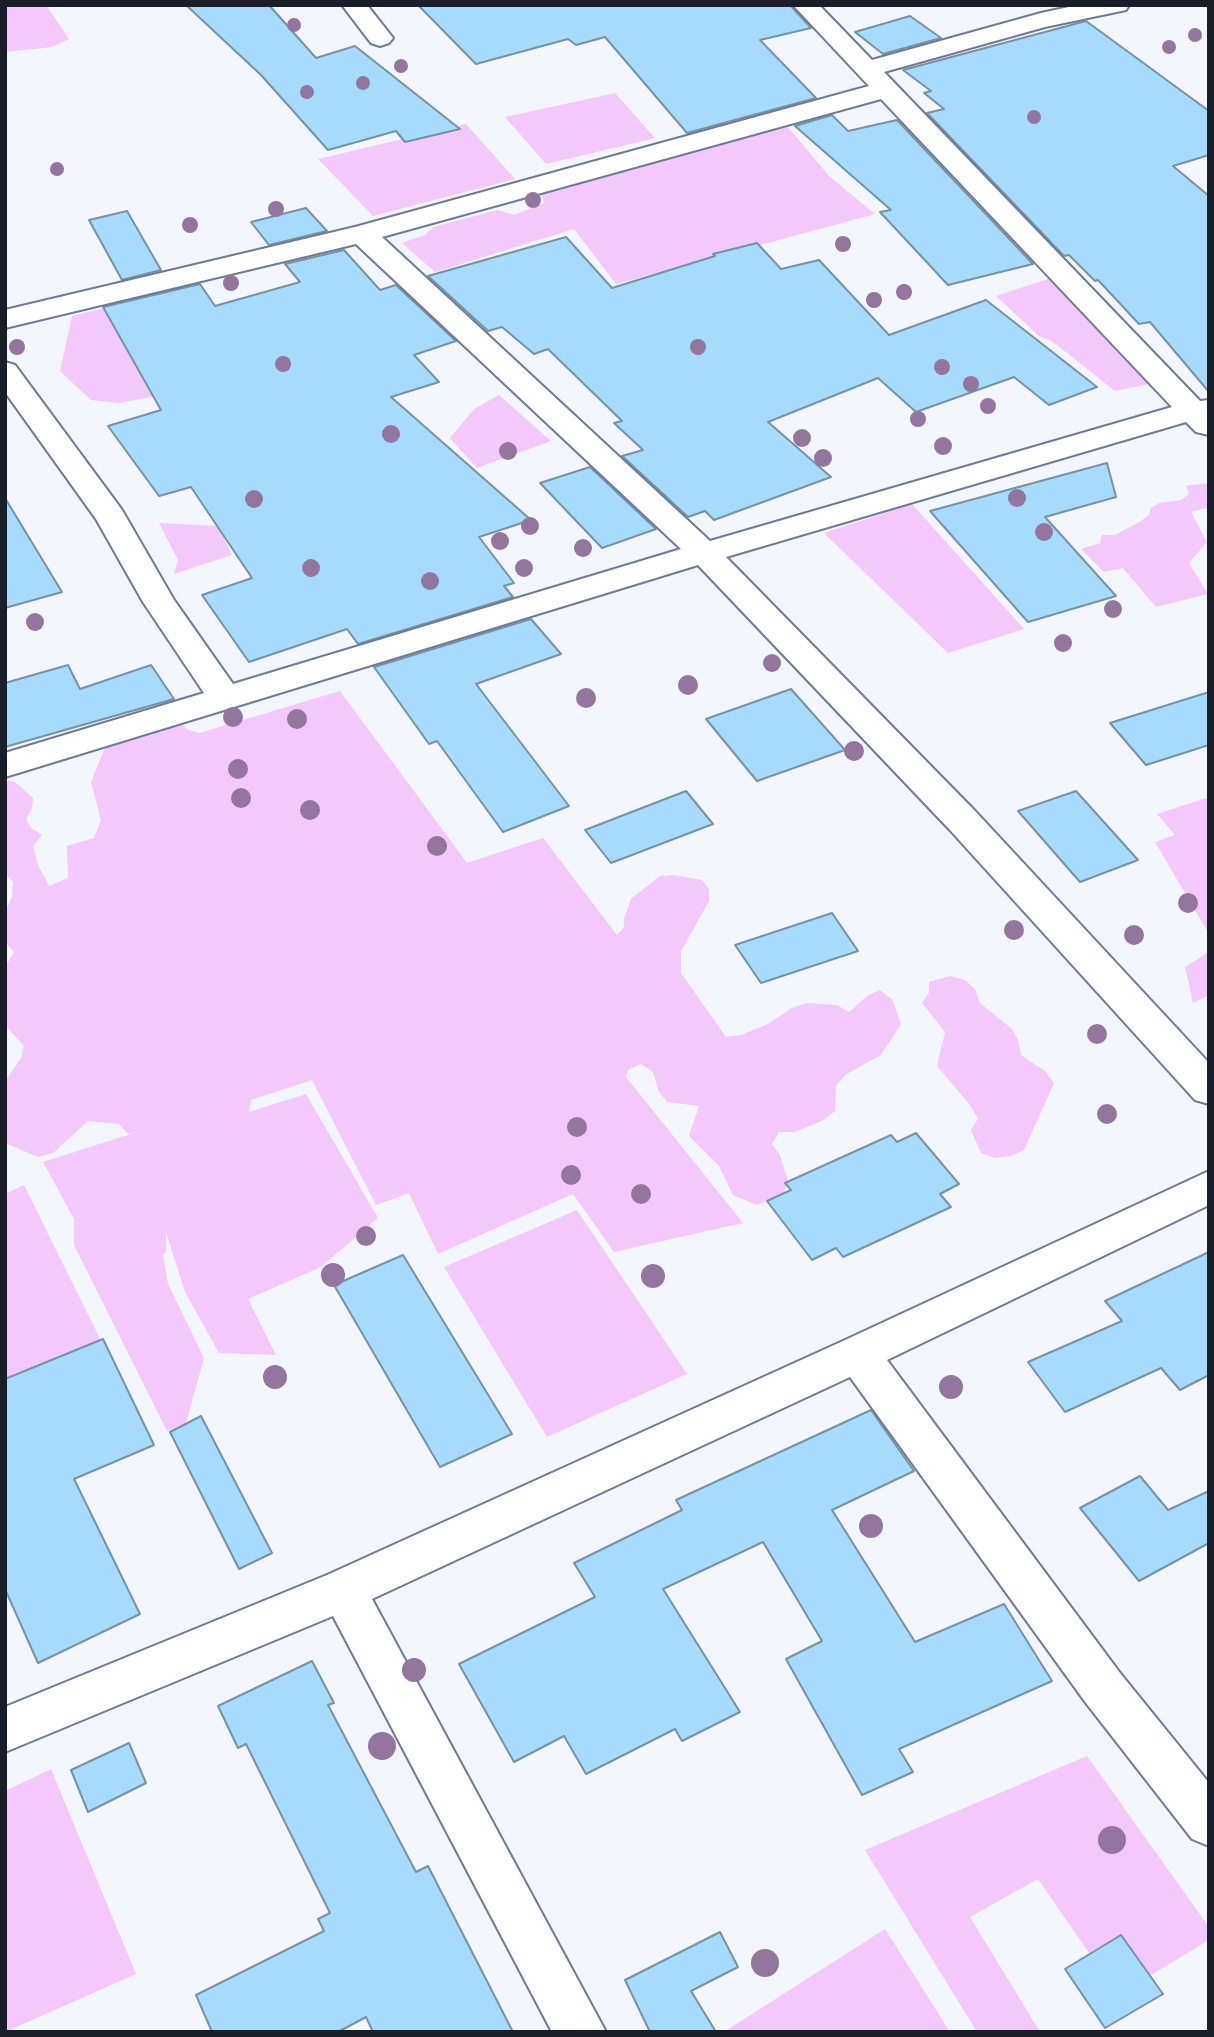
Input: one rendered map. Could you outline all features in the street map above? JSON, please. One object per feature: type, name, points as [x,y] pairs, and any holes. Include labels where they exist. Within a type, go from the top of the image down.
[{"type":"street","points":[[354,5],[380,38]]},
{"type":"street","points":[[5,765],[704,553],[1203,416],[804,5]]},
{"type":"street","points":[[867,69],[1041,20],[1116,5]]},
{"type":"street","points":[[5,319],[78,299],[362,233],[887,89]]},
{"type":"street","points":[[362,233],[704,553],[963,821],[1209,1089]]},
{"type":"street","points":[[5,372],[111,517],[159,602],[223,697]]},
{"type":"street","points":[[5,1730],[343,1590],[858,1354],[1209,1187]]},
{"type":"street","points":[[858,1354],[1102,1688],[1209,1822]]},
{"type":"street","points":[[343,1590],[580,2032]]},
{"type":"shaded area","points":[[5,5],[46,5],[69,39],[52,47],[5,52]]},
{"type":"shaded area","points":[[615,93],[655,138],[546,164],[505,117]]},
{"type":"shaded area","points":[[466,124],[515,179],[373,216],[318,159]]},
{"type":"shaded area","points":[[788,127],[829,176],[875,214],[616,284],[574,229],[435,272],[402,243],[425,235],[433,227],[498,210],[514,215],[544,203],[541,191],[561,180]]},
{"type":"shaded area","points":[[1051,278],[1149,384],[1115,391],[1052,341],[1039,336],[996,296]]},
{"type":"shaded area","points":[[104,308],[137,369],[207,349],[163,395],[119,403],[91,400],[60,371],[72,316]]},
{"type":"shaded area","points":[[499,395],[551,441],[477,468],[450,438],[474,409]]},
{"type":"shaded area","points":[[1209,483],[1209,507],[1191,512],[1207,542],[1189,563],[1208,594],[1156,607],[1123,568],[1104,572],[1081,549],[1100,543],[1102,535],[1115,535],[1141,521],[1149,515],[1151,508],[1159,503],[1181,500],[1189,494],[1186,486]]},
{"type":"shaded area","points":[[912,504],[1024,629],[948,653],[824,533]]},
{"type":"shaded area","points":[[159,523],[218,526],[232,555],[174,574],[178,560]]},
{"type":"shaded area","points":[[340,691],[467,863],[543,838],[617,935],[624,927],[624,918],[631,899],[660,876],[674,875],[702,880],[709,889],[709,901],[681,951],[681,973],[726,1037],[741,1035],[768,1024],[792,1008],[807,1003],[837,1005],[849,1012],[867,996],[880,990],[892,999],[901,1024],[881,1055],[845,1075],[836,1086],[835,1111],[824,1120],[795,1132],[779,1132],[772,1144],[780,1155],[788,1181],[784,1193],[757,1205],[733,1195],[719,1166],[689,1136],[699,1106],[667,1102],[659,1092],[653,1072],[641,1064],[628,1070],[626,1077],[743,1223],[614,1252],[573,1194],[438,1254],[409,1193],[376,1205],[312,1080],[251,1100],[249,1112],[306,1094],[378,1218],[321,1267],[248,1299],[276,1355],[219,1353],[185,1292],[166,1232],[166,1251],[163,1255],[168,1284],[204,1358],[186,1423],[167,1431],[74,1245],[74,1219],[43,1162],[137,1132],[128,1134],[119,1124],[88,1121],[53,1153],[38,1157],[5,1143],[6,1080],[21,1058],[24,1046],[5,1025],[5,967],[14,952],[5,942],[5,912],[12,897],[13,882],[5,874],[5,780],[15,782],[33,798],[32,808],[26,819],[31,828],[42,835],[33,846],[38,865],[49,886],[68,878],[67,846],[94,838],[101,820],[91,782],[109,738],[179,722],[187,729],[199,733]]},
{"type":"shaded area","points":[[1209,797],[1209,934],[1155,842],[1175,835],[1157,814]]},
{"type":"shaded area","points":[[1209,952],[1209,995],[1193,1003],[1185,967]]},
{"type":"shaded area","points":[[950,976],[965,980],[975,989],[980,1003],[1012,1029],[1021,1055],[1045,1071],[1054,1083],[1024,1150],[1011,1156],[995,1158],[981,1153],[971,1130],[978,1119],[970,1105],[937,1066],[945,1032],[922,1003],[929,993],[929,982]]},
{"type":"shaded area","points":[[24,1185],[101,1341],[5,1381],[5,1194]]},
{"type":"shaded area","points":[[577,1210],[687,1374],[547,1437],[444,1267]]},
{"type":"shaded area","points":[[1087,1756],[1209,1927],[1209,1940],[1118,1995],[1038,1879],[970,1917],[1040,2032],[977,2032],[865,1850]]},
{"type":"shaded area","points":[[51,1769],[136,1974],[5,2032],[5,1791]]},
{"type":"shaded area","points":[[885,1929],[950,2032],[724,2032]]},
{"type":"building","points":[[186,5],[269,5],[316,58],[355,46],[460,129],[405,142],[396,131],[328,150],[261,75]]},
{"type":"building","points":[[418,5],[790,5],[811,28],[760,40],[816,98],[687,133],[605,37],[576,45],[568,39],[476,64]]},
{"type":"building","points":[[910,16],[941,38],[883,54],[855,32]]},
{"type":"building","points":[[1086,21],[1209,111],[1209,155],[1173,166],[1209,196],[1209,392],[1150,322],[1139,324],[1098,280],[1095,281],[1069,255],[1064,256],[927,113],[944,109],[924,93],[931,91],[903,70]]},
{"type":"building","points":[[832,115],[848,131],[897,120],[1033,264],[948,285],[880,212],[891,210],[795,126]]},
{"type":"building","points":[[306,208],[327,231],[269,245],[251,222]]},
{"type":"building","points":[[127,211],[161,270],[122,280],[89,220]]},
{"type":"building","points":[[566,237],[612,288],[715,256],[713,254],[757,243],[781,269],[819,260],[889,335],[986,300],[1097,387],[1049,405],[1014,377],[916,412],[878,378],[768,422],[831,477],[714,520],[705,511],[688,517],[622,456],[643,450],[614,423],[622,421],[548,349],[534,354],[502,327],[488,331],[428,276]]},
{"type":"building","points":[[344,250],[380,290],[396,285],[456,341],[414,355],[439,382],[391,397],[531,520],[479,537],[514,583],[504,586],[513,597],[358,644],[347,629],[249,662],[202,595],[252,578],[191,487],[159,496],[108,426],[161,410],[103,307],[200,284],[215,306],[300,282],[285,264]]},
{"type":"building","points":[[1107,463],[1116,497],[1045,517],[1116,596],[1028,622],[930,511]]},
{"type":"building","points":[[590,467],[656,529],[602,548],[540,483]]},
{"type":"building","points":[[5,498],[62,592],[5,608]]},
{"type":"building","points":[[531,619],[561,654],[476,684],[569,806],[503,832],[437,741],[429,744],[374,667]]},
{"type":"building","points":[[68,665],[80,689],[151,665],[174,699],[5,747],[5,683]]},
{"type":"building","points":[[791,689],[845,750],[757,781],[706,719]]},
{"type":"building","points":[[1209,692],[1209,745],[1146,765],[1110,723]]},
{"type":"building","points":[[686,791],[713,824],[611,863],[585,830]]},
{"type":"building","points":[[1076,791],[1138,860],[1080,882],[1018,811]]},
{"type":"building","points":[[832,913],[858,951],[761,983],[735,945]]},
{"type":"building","points":[[916,1133],[959,1184],[940,1194],[951,1207],[843,1257],[836,1248],[812,1260],[767,1201],[791,1190],[785,1183],[891,1135],[897,1142]]},
{"type":"building","points":[[1209,1252],[1209,1375],[1180,1390],[1161,1368],[1065,1412],[1028,1362],[1122,1321],[1105,1301]]},
{"type":"building","points":[[403,1255],[512,1434],[440,1467],[334,1285]]},
{"type":"building","points":[[103,1339],[154,1445],[74,1479],[140,1614],[38,1663],[5,1589],[5,1379]]},
{"type":"building","points":[[871,1410],[914,1471],[832,1510],[915,1642],[1004,1604],[1052,1681],[899,1749],[913,1772],[862,1795],[786,1659],[822,1641],[763,1542],[663,1589],[740,1712],[682,1741],[675,1729],[586,1774],[564,1736],[514,1762],[459,1664],[595,1597],[574,1563],[682,1510],[676,1500]]},
{"type":"building","points":[[201,1416],[272,1553],[239,1569],[170,1432]]},
{"type":"building","points":[[1140,1476],[1168,1510],[1209,1491],[1209,1543],[1139,1581],[1080,1508]]},
{"type":"building","points":[[312,1661],[334,1703],[328,1705],[416,1872],[428,1866],[513,2032],[373,2032],[366,2017],[338,2032],[212,2032],[196,1995],[324,1931],[318,1919],[330,1913],[246,1744],[238,1748],[218,1706]]},
{"type":"building","points":[[129,1743],[146,1783],[88,1812],[71,1770]]},
{"type":"building","points":[[720,1932],[738,1967],[691,1991],[716,2032],[650,2032],[625,1980]]},
{"type":"building","points":[[1121,1935],[1163,1994],[1105,2028],[1065,1969]]}]
